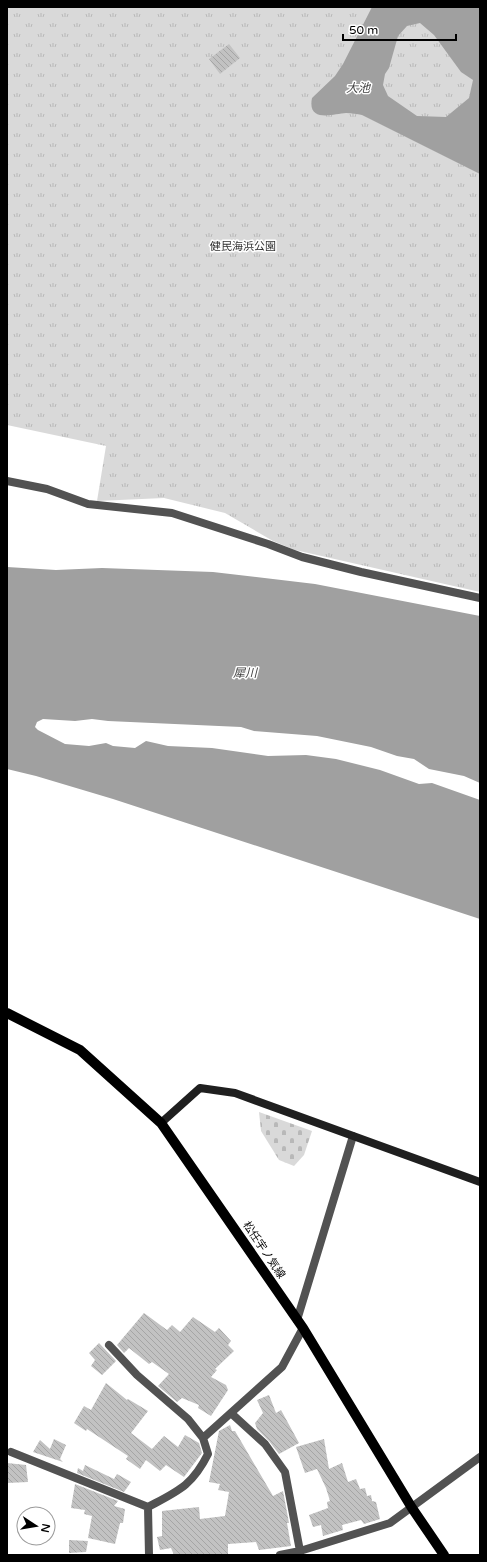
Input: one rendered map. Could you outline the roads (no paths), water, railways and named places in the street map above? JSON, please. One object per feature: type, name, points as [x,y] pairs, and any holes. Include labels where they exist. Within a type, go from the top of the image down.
[{"type":"main road","name":"松任宇ノ気線","points":[[7,1013],[80,1050],[161,1123],[300,1324],[412,1508],[444,1555]]},
{"type":"street","points":[[7,482],[47,489],[88,504],[172,513],[268,544],[302,557],[361,572],[480,598]]},
{"type":"street","points":[[161,1123],[200,1088],[235,1093],[480,1182]]},
{"type":"street","points":[[203,1438],[232,1414],[282,1367],[300,1324],[354,1136]]},
{"type":"street","points":[[109,1345],[137,1375],[188,1419],[203,1438],[208,1454],[200,1469],[183,1488],[148,1507]]},
{"type":"street","points":[[232,1414],[266,1444],[285,1472],[300,1551]]},
{"type":"street","points":[[12,1452],[148,1507]]},
{"type":"street","points":[[280,1555],[300,1551],[390,1523],[480,1457]]},
{"type":"street","points":[[148,1507],[149,1555]]},
{"type":"water","name":"大池","points":[[372,7],[480,7],[480,174],[362,115],[346,113],[322,115],[313,111],[311,106],[312,98],[335,76],[343,64]],"holes":[[[420,23],[434,35],[461,72],[473,80],[469,98],[446,117],[417,116],[388,96],[383,85],[385,74],[389,68],[398,36],[407,26]]]},
{"type":"water","name":"犀川","points":[[7,567],[56,570],[102,568],[213,572],[315,584],[480,616],[480,783],[464,776],[429,769],[414,759],[397,756],[371,747],[317,736],[254,731],[241,727],[92,719],[75,721],[43,719],[37,722],[35,727],[65,744],[89,746],[106,743],[113,746],[135,748],[146,741],[168,746],[212,748],[268,756],[306,755],[336,759],[380,770],[419,784],[432,783],[480,800],[480,919],[113,799],[7,769]]},
{"type":"park label","name":"健民海浜公園","points":[[243,246]]}]
